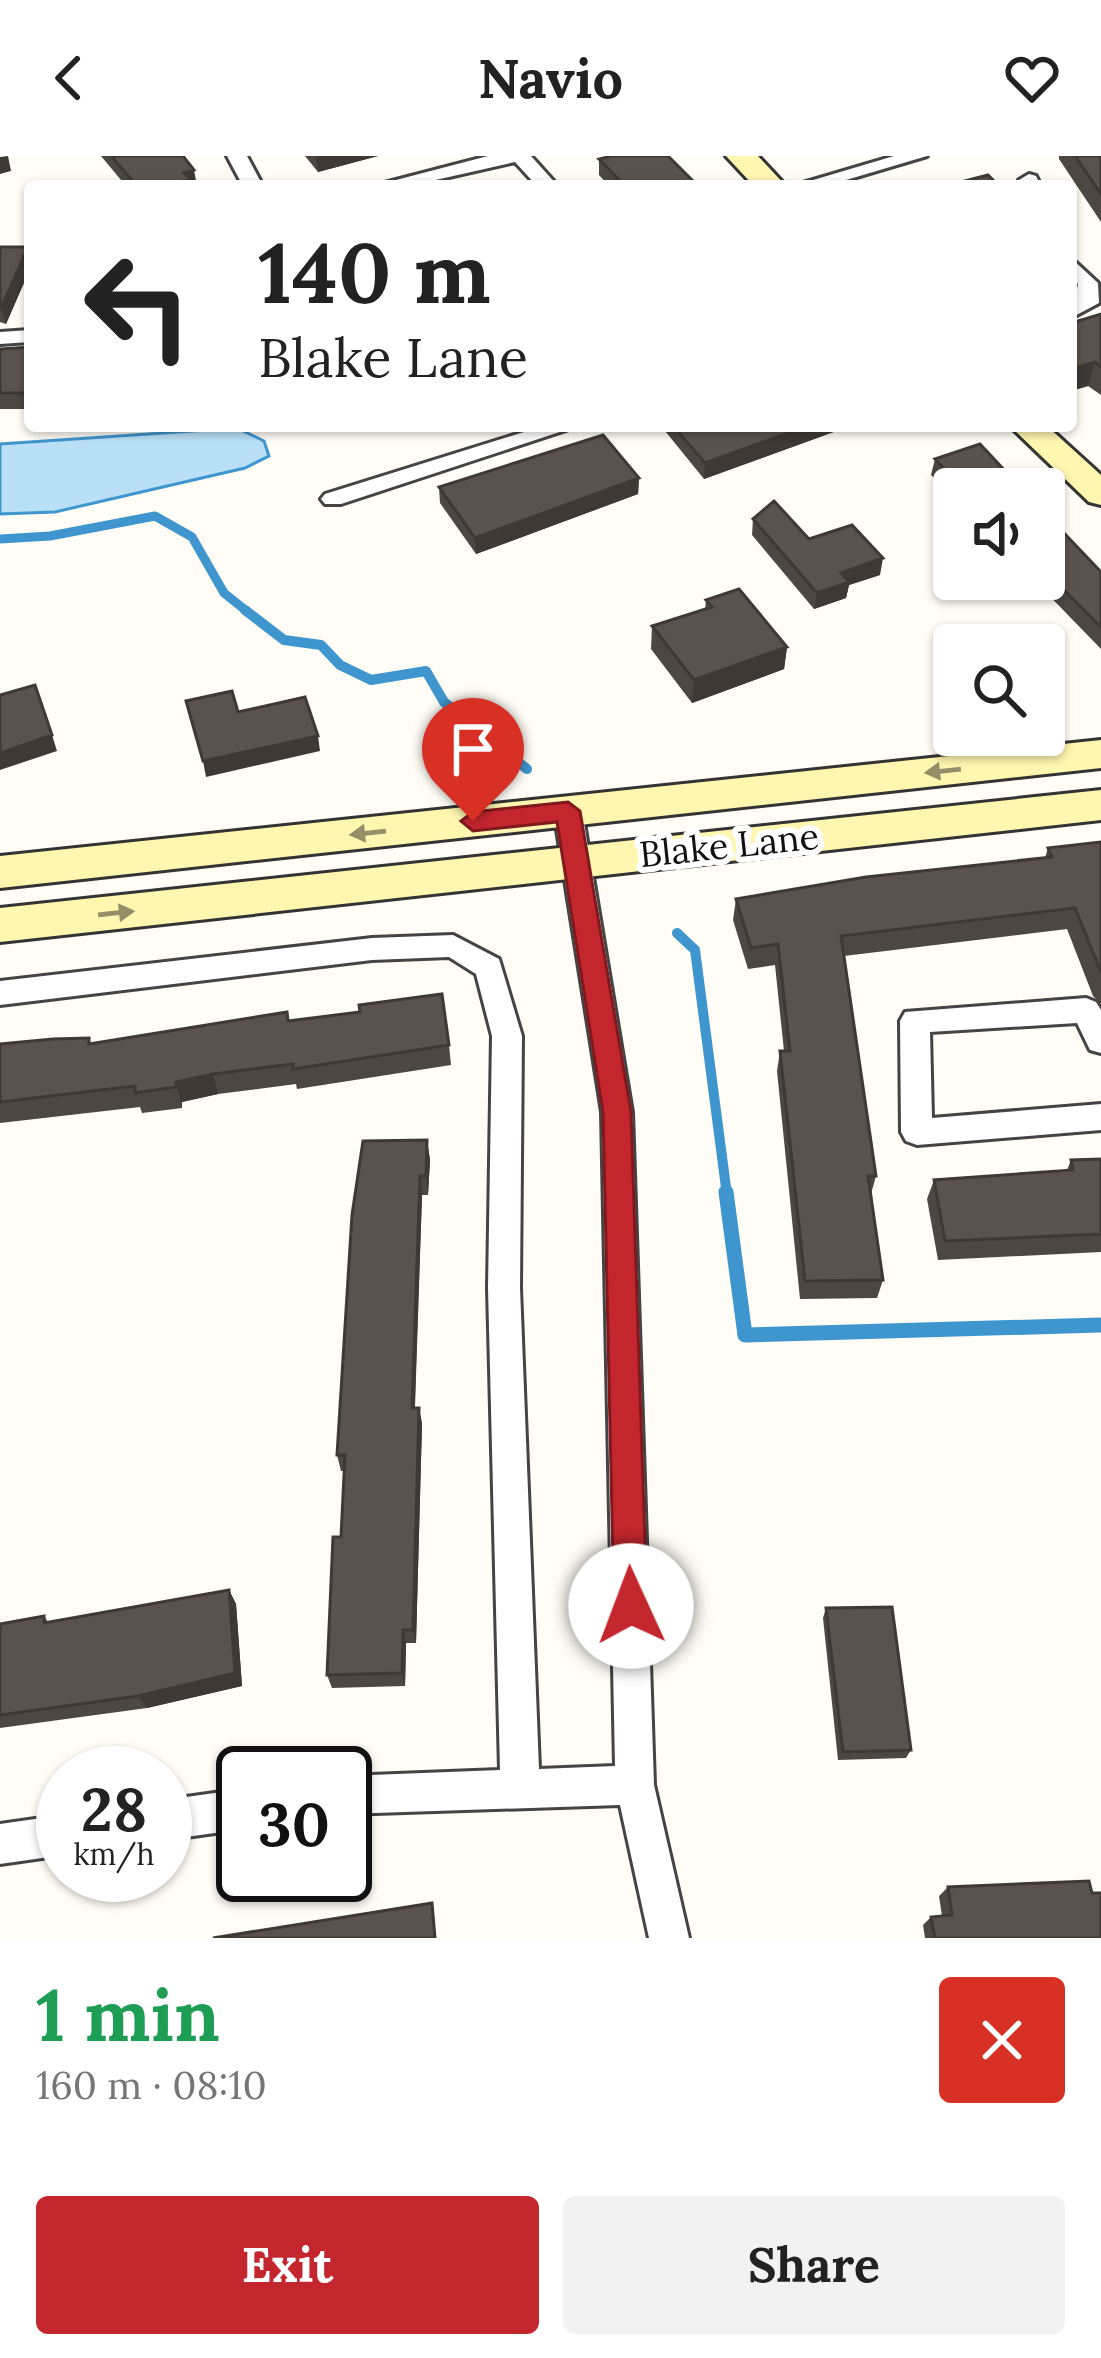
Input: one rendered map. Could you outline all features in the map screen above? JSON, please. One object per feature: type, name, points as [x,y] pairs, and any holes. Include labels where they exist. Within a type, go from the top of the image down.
[{"type":"main road","points":[[741,156],[765,180]]},
{"type":"main road","points":[[1034,432],[1101,494]]},
{"type":"main road","name":"Blake Lane","points":[[0,872],[1101,754]]},
{"type":"main road","name":"Blake Lane","points":[[0,925],[1101,805]]},
{"type":"street","points":[[410,180],[517,156],[542,180]]},
{"type":"street","points":[[826,180],[916,156]]},
{"type":"street","points":[[1077,271],[1088,283],[1088,303],[1077,309]]},
{"type":"street","points":[[333,499],[548,432]]},
{"type":"street","points":[[568,811],[617,1112],[635,1785],[669,1938]]},
{"type":"street","points":[[0,993],[372,949],[453,946],[489,967],[507,1036],[504,1288],[520,1787]]},
{"type":"street","points":[[1101,1041],[1086,1010],[915,1021],[917,1132],[1101,1117]]},
{"type":"street","points":[[372,1794],[635,1785]]},
{"type":"street","points":[[0,1844],[36,1839]]},
{"type":"water","points":[[245,432],[264,441],[269,456],[245,468],[55,512],[0,514],[0,444]]},
{"type":"building","points":[[111,156],[183,156],[194,170],[184,173],[187,180],[132,180]]},
{"type":"building","points":[[668,156],[692,180],[619,180],[599,159]]},
{"type":"building","points":[[1075,156],[1101,156],[1101,194]]},
{"type":"building","points":[[0,247],[24,247],[24,256],[0,308]]},
{"type":"building","points":[[1101,314],[1101,367],[1095,362],[1077,367],[1077,321]]},
{"type":"building","points":[[24,347],[24,393],[0,393],[0,349]]},
{"type":"building","points":[[678,432],[790,432],[705,463]]},
{"type":"building","points":[[603,435],[639,478],[475,538],[439,487]]},
{"type":"building","points":[[980,444],[1002,468],[944,468],[935,459]]},
{"type":"building","points":[[774,501],[809,539],[852,525],[883,558],[841,573],[849,582],[817,593],[753,519]]},
{"type":"building","points":[[1065,534],[1101,572],[1101,627],[1065,591]]},
{"type":"building","points":[[739,589],[787,647],[694,680],[652,626],[712,607],[706,600]]},
{"type":"building","points":[[35,685],[52,735],[0,753],[0,695]]},
{"type":"building","points":[[232,691],[238,712],[305,697],[318,736],[203,761],[186,701]]},
{"type":"building","points":[[1101,842],[1101,972],[1075,908],[841,936],[876,1176],[868,1176],[883,1280],[805,1281],[780,1051],[790,1051],[778,944],[751,948],[736,899],[866,877],[1052,857],[1048,848]]},
{"type":"building","points":[[442,994],[449,1045],[293,1069],[293,1064],[213,1074],[176,1082],[176,1087],[135,1093],[135,1086],[0,1102],[0,1044],[89,1038],[89,1044],[287,1012],[288,1021],[360,1012],[359,1005]]},
{"type":"building","points":[[427,1140],[426,1176],[420,1176],[412,1408],[419,1408],[413,1630],[403,1630],[402,1673],[327,1675],[333,1537],[341,1537],[345,1455],[337,1455],[352,1215],[363,1141]]},
{"type":"building","points":[[1101,1159],[1101,1234],[945,1241],[934,1180],[1073,1170],[1071,1160]]},
{"type":"building","points":[[229,1590],[235,1673],[138,1696],[0,1715],[0,1624],[44,1616],[44,1623]]},
{"type":"building","points":[[892,1607],[911,1750],[843,1752],[826,1608]]},
{"type":"building","points":[[1089,1881],[1092,1893],[1101,1893],[1101,1938],[935,1938],[931,1917],[952,1915],[948,1887]]},
{"type":"building","points":[[432,1903],[435,1938],[213,1938]]},
{"type":"waterway","points":[[0,539],[50,536],[155,516],[192,537],[224,593],[249,613]]},
{"type":"waterway","points":[[245,610],[284,640],[321,645],[340,665],[371,680],[426,671],[444,702],[527,769]]},
{"type":"waterway","points":[[677,933],[695,950],[727,1195]]},
{"type":"waterway","points":[[726,1192],[745,1335],[1101,1325]]},
{"type":"route","points":[[473,821],[568,811],[617,1112],[631,1606]]}]
